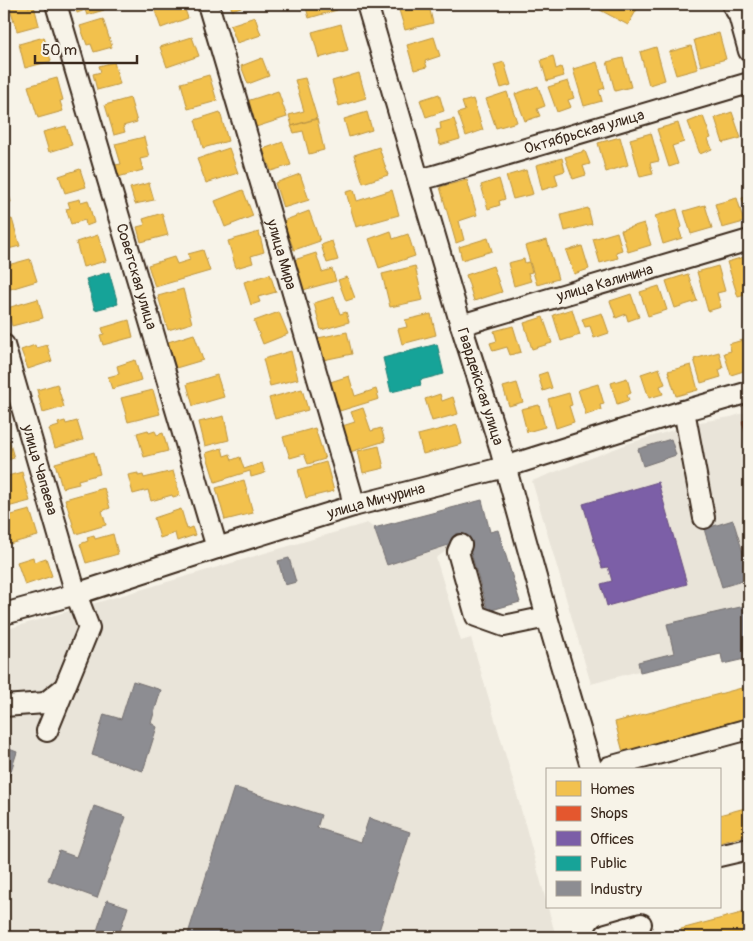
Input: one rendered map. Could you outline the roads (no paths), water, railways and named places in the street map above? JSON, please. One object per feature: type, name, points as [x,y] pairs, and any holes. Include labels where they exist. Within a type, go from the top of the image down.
[{"type":"street","name":"Советская улица","points":[[56,4],[217,548]]},
{"type":"street","name":"улица Мира","points":[[208,4],[312,353],[351,492],[353,506]]},
{"type":"street","name":"Гвардейская улица","points":[[367,4],[461,325],[499,444],[547,617],[601,768]]},
{"type":"street","points":[[732,4],[739,15],[749,51]]},
{"type":"street","name":"Октябрьская улица","points":[[419,180],[749,83]]},
{"type":"street","name":"улица Калинина","points":[[461,325],[749,240]]},
{"type":"street","name":"улица Чапаева","points":[[4,345],[76,594],[89,628],[47,731]]},
{"type":"street","name":"улица Мичурина","points":[[4,614],[76,594],[353,506],[505,467],[749,392]]},
{"type":"street","points":[[683,411],[704,518]]},
{"type":"street","points":[[461,545],[458,552],[476,616],[504,626],[547,617]]},
{"type":"street","points":[[4,706],[45,704],[64,688]]},
{"type":"street","points":[[601,768],[749,729]]},
{"type":"street","points":[[720,856],[749,849]]},
{"type":"street","points":[[606,934],[640,923]]}]
